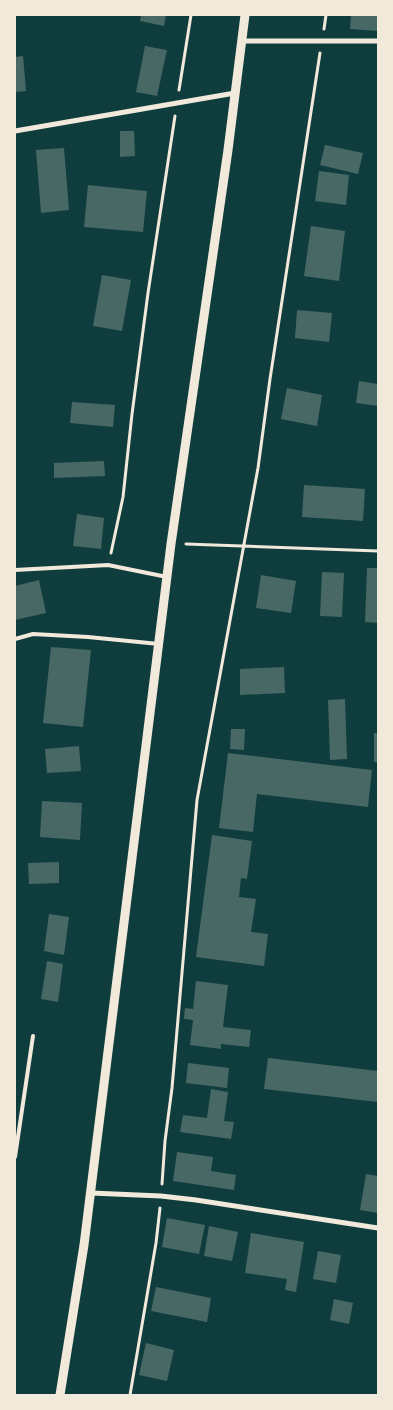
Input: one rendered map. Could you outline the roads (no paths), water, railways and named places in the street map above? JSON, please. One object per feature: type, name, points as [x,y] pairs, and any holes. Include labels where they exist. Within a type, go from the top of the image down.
[{"type":"street","points":[[60,1395],[91,1193],[171,544],[245,15]]},
{"type":"street","points":[[242,41],[378,41]]},
{"type":"street","points":[[15,131],[235,93]]},
{"type":"street","points":[[91,1193],[161,1196],[196,1200],[378,1228]]},
{"type":"lane","points":[[15,570],[108,566],[167,577]]},
{"type":"lane","points":[[15,639],[33,634],[158,644]]},
{"type":"lane","points":[[15,1157],[33,1036]]}]
